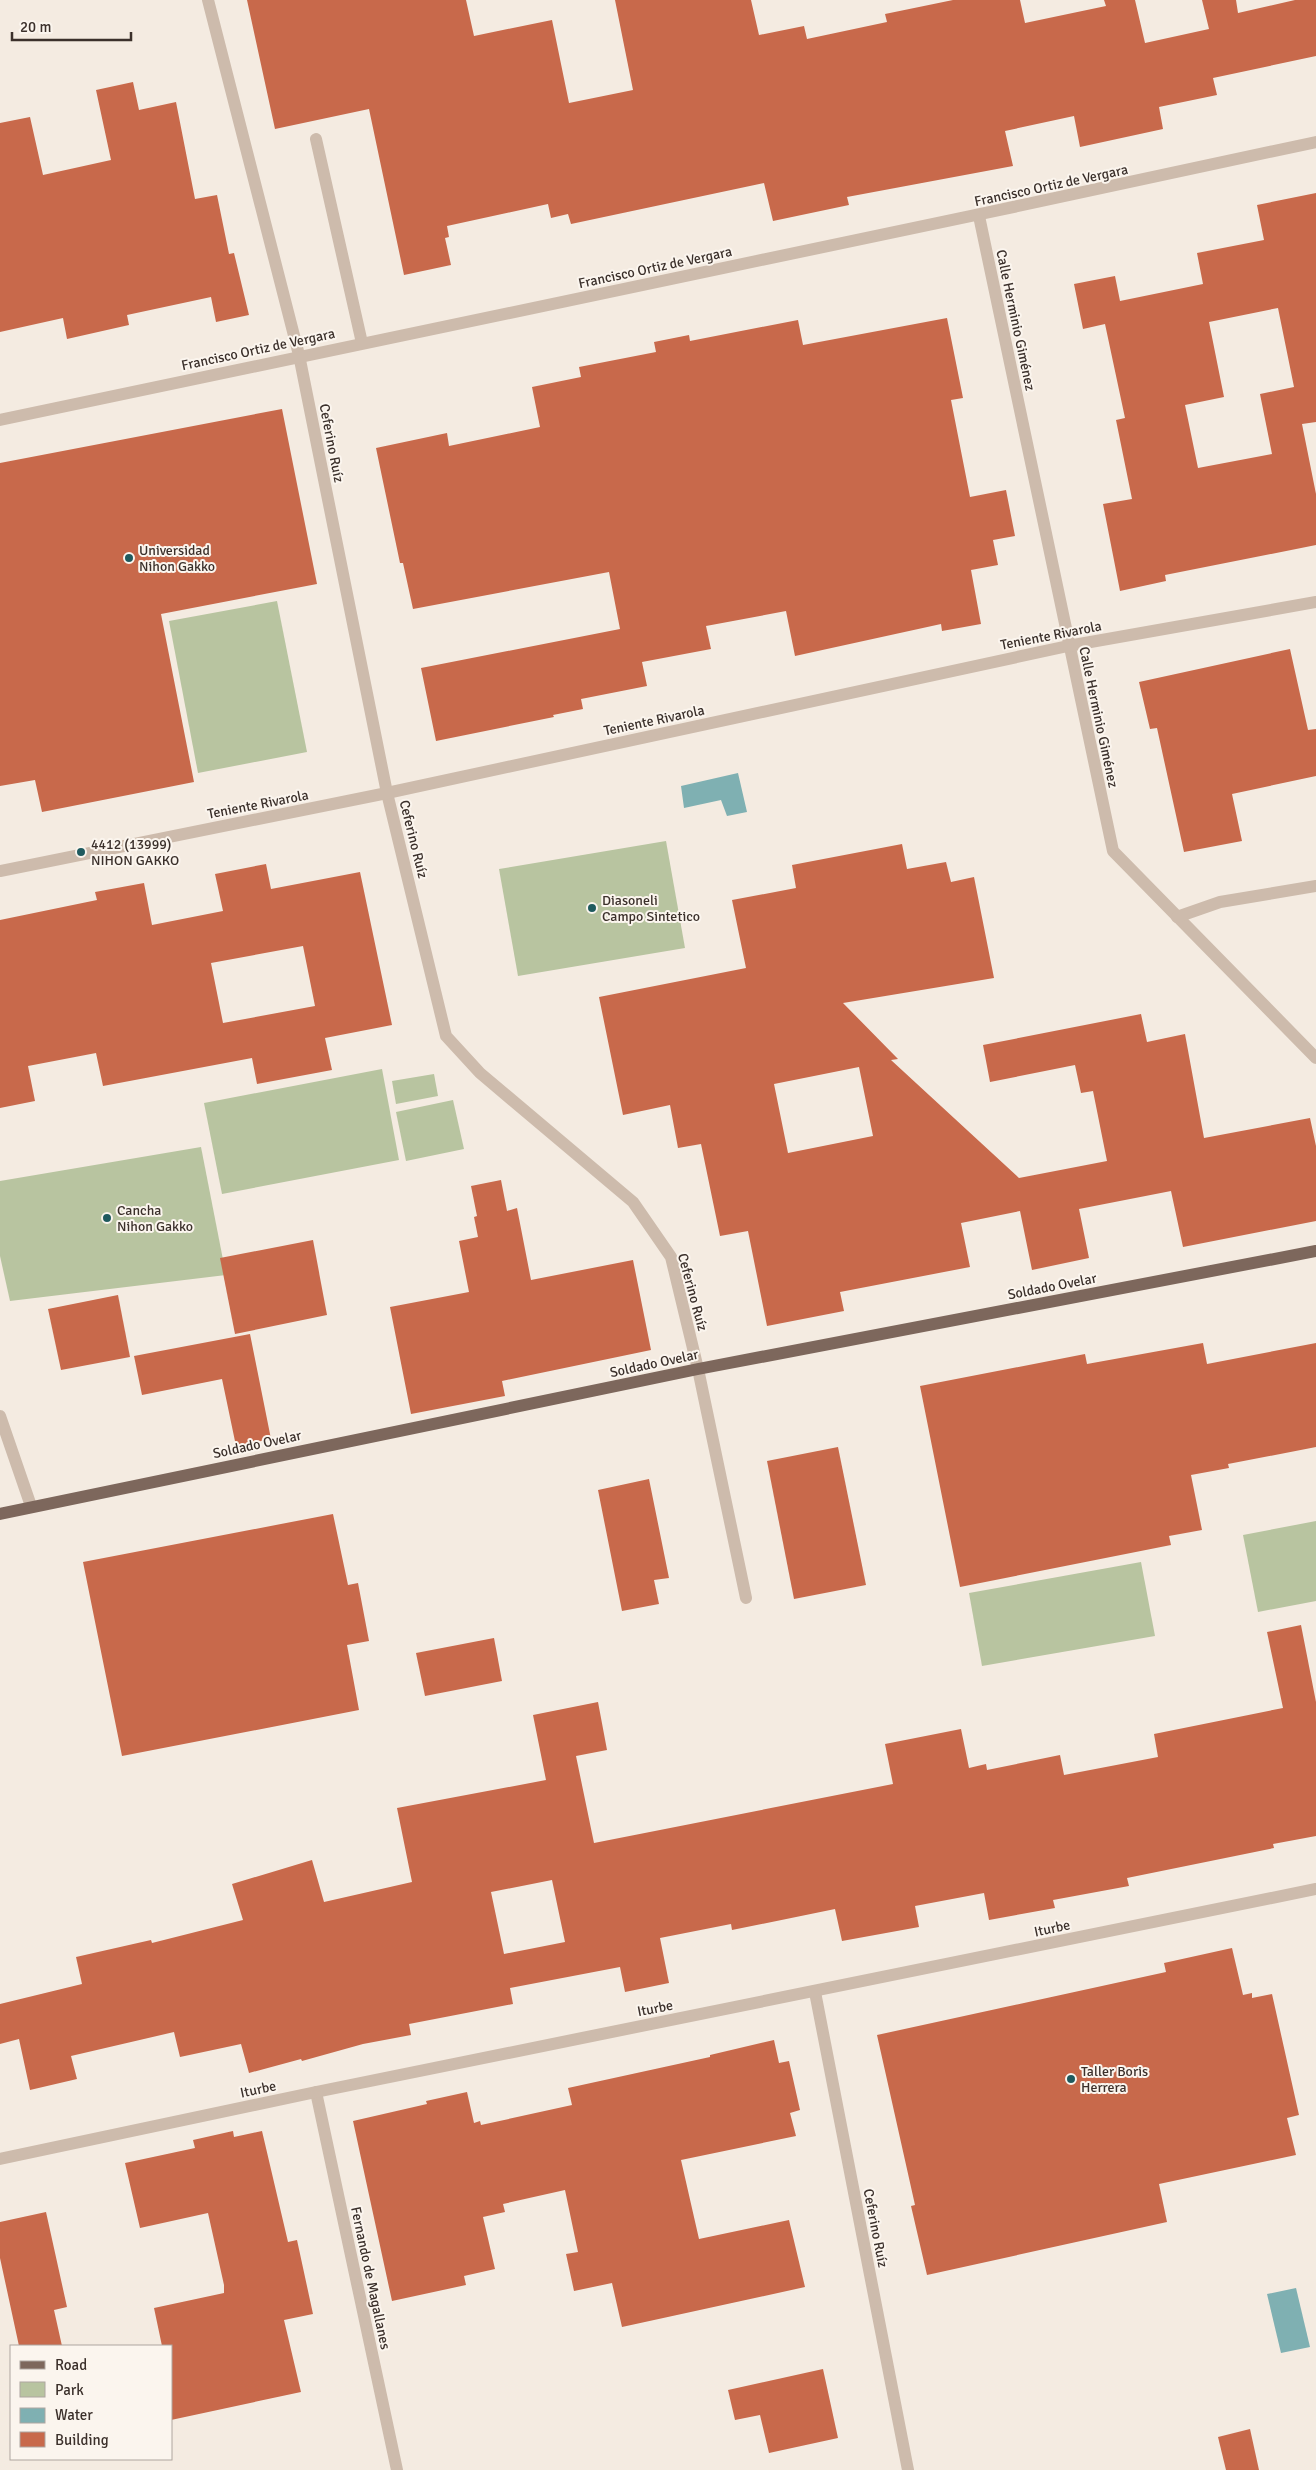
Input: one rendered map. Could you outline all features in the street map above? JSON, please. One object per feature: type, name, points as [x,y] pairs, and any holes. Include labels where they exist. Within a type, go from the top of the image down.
[{"type":"main road","name":"Soldado Ovelar","points":[[0,1514],[31,1506],[698,1369],[1316,1251]]},
{"type":"street","name":"Ceferino Ruíz","points":[[208,0],[300,355],[387,793],[446,1036],[480,1073],[633,1202],[671,1257],[698,1369],[746,1598]]},
{"type":"street","points":[[316,139],[362,343]]},
{"type":"street","name":"Francisco Ortiz de Vergara","points":[[0,420],[300,355],[979,216],[1316,142]]},
{"type":"street","name":"Calle Herminio Giménez","points":[[979,216],[1068,646],[1113,851],[1316,1058]]},
{"type":"street","name":"Teniente Rivarola","points":[[0,871],[387,793],[1068,646],[1316,602]]},
{"type":"street","points":[[1178,917],[1220,902],[1316,886]]},
{"type":"street","points":[[0,1416],[31,1506]]},
{"type":"street","name":"Iturbe","points":[[0,2160],[316,2092],[1316,1889]]},
{"type":"street","name":"Ceferino Ruíz","points":[[815,1992],[908,2470]]},
{"type":"street","name":"Fernando de Magallanes","points":[[316,2092],[397,2470]]},
{"type":"green space","points":[[277,601],[307,752],[198,773],[169,621]]},
{"type":"green space","name":"Diasoneli Campo Sintetico","points":[[666,841],[685,948],[518,976],[499,869]]},
{"type":"green space","points":[[382,1069],[399,1160],[222,1194],[204,1103]]},
{"type":"green space","points":[[434,1074],[438,1096],[396,1104],[392,1081]]},
{"type":"green space","points":[[453,1100],[464,1149],[406,1161],[396,1112]]},
{"type":"green space","name":"Cancha Nihon Gakko","points":[[201,1147],[226,1275],[10,1301],[0,1256],[0,1181]]},
{"type":"green space","points":[[1316,1521],[1316,1601],[1258,1612],[1243,1535]]},
{"type":"green space","points":[[1141,1562],[1155,1636],[982,1666],[969,1593]]},
{"type":"water","points":[[738,773],[747,812],[727,816],[721,800],[684,808],[681,786]]},
{"type":"water","points":[[1296,2288],[1310,2347],[1281,2353],[1267,2294]]},
{"type":"building","points":[[247,0],[466,0],[474,36],[552,20],[569,103],[633,90],[615,0],[751,0],[759,35],[804,26],[807,39],[887,22],[885,14],[953,0],[1020,0],[1025,23],[1106,6],[1104,0],[1135,0],[1145,43],[1209,29],[1202,0],[1236,0],[1238,13],[1295,0],[1316,0],[1316,56],[1213,78],[1217,95],[1159,107],[1163,129],[1080,147],[1074,116],[1005,131],[1013,166],[847,197],[849,205],[773,221],[764,183],[571,224],[568,214],[551,218],[548,204],[447,226],[449,237],[445,238],[451,265],[404,275],[369,109],[275,129]]},
{"type":"building","points":[[133,82],[139,110],[176,102],[195,199],[217,195],[229,254],[234,253],[249,315],[216,322],[211,297],[127,315],[129,325],[67,339],[63,318],[0,332],[0,123],[30,117],[43,175],[111,160],[96,90]]},
{"type":"building","points":[[1316,193],[1316,422],[1302,424],[1316,494],[1316,545],[1165,575],[1166,581],[1120,591],[1103,504],[1132,499],[1116,420],[1125,418],[1105,324],[1083,329],[1074,284],[1115,276],[1120,301],[1203,284],[1197,253],[1264,240],[1257,205]],"holes":[[[1278,308],[1294,387],[1260,394],[1272,454],[1198,468],[1185,405],[1224,397],[1209,322]]]},
{"type":"building","points":[[947,318],[963,398],[951,400],[970,497],[1006,490],[1015,536],[993,540],[998,565],[971,570],[981,624],[942,631],[941,624],[795,656],[786,611],[706,626],[711,649],[642,662],[647,686],[581,699],[583,709],[553,715],[554,717],[436,741],[421,668],[620,629],[609,572],[413,609],[403,563],[400,563],[376,448],[447,433],[449,446],[540,427],[532,387],[581,377],[579,367],[656,352],[654,342],[689,335],[690,341],[798,320],[803,345]]},
{"type":"building","points":[[282,409],[317,584],[161,614],[194,782],[42,812],[35,780],[0,786],[0,463]]},
{"type":"building","points":[[1290,649],[1308,730],[1316,729],[1316,776],[1232,794],[1242,841],[1184,852],[1157,728],[1150,729],[1139,682]]},
{"type":"building","points":[[902,844],[907,869],[946,862],[951,882],[974,877],[994,978],[843,1003],[898,1059],[891,1060],[1019,1178],[1107,1161],[1093,1091],[1081,1093],[1075,1065],[990,1082],[983,1045],[1141,1014],[1147,1042],[1185,1034],[1204,1138],[1310,1118],[1316,1146],[1316,1221],[1183,1247],[1171,1191],[1079,1209],[1089,1258],[1032,1270],[1020,1211],[961,1223],[970,1267],[840,1292],[844,1311],[767,1326],[748,1231],[720,1236],[701,1144],[678,1148],[670,1105],[623,1115],[599,997],[746,968],[732,900],[796,888],[792,865]],"holes":[[[859,1067],[873,1136],[788,1153],[774,1084]]]},
{"type":"building","points":[[266,864],[271,889],[360,872],[392,1025],[325,1038],[332,1070],[257,1084],[252,1058],[103,1086],[96,1053],[28,1066],[35,1101],[0,1108],[0,920],[97,900],[95,892],[144,883],[152,925],[223,911],[215,874]],"holes":[[[303,946],[315,1006],[223,1023],[211,963]]]},
{"type":"building","points":[[501,1180],[507,1211],[517,1208],[531,1280],[633,1260],[651,1350],[502,1381],[505,1396],[411,1414],[390,1307],[469,1292],[459,1241],[478,1237],[474,1217],[477,1216],[471,1186]]},
{"type":"building","points":[[313,1240],[327,1315],[235,1334],[220,1258]]},
{"type":"building","points":[[118,1295],[130,1357],[61,1370],[48,1309]]},
{"type":"building","points":[[250,1334],[271,1439],[236,1446],[222,1379],[142,1395],[134,1356]]},
{"type":"building","points":[[1203,1343],[1207,1364],[1316,1343],[1316,1447],[1228,1464],[1229,1468],[1191,1475],[1202,1530],[1169,1536],[1171,1545],[960,1587],[920,1386],[1085,1354],[1087,1364]]},
{"type":"building","points":[[838,1447],[866,1585],[794,1599],[767,1461]]},
{"type":"building","points":[[649,1479],[669,1578],[654,1580],[659,1604],[622,1611],[598,1490]]},
{"type":"building","points":[[333,1514],[348,1585],[358,1583],[369,1641],[347,1645],[359,1710],[122,1756],[83,1562]]},
{"type":"building","points":[[1301,1625],[1316,1702],[1316,1836],[1273,1844],[1274,1848],[1127,1878],[1129,1886],[1053,1900],[1055,1908],[989,1920],[984,1893],[915,1906],[919,1927],[842,1941],[835,1909],[732,1930],[731,1924],[660,1938],[669,1983],[625,1992],[620,1967],[510,1988],[513,2004],[409,2024],[411,2035],[363,2044],[249,2073],[241,2044],[180,2057],[174,2032],[71,2056],[77,2079],[30,2090],[19,2039],[0,2044],[0,2004],[82,1984],[76,1957],[151,1940],[152,1943],[243,1920],[232,1884],[312,1860],[324,1902],[412,1882],[397,1808],[546,1780],[533,1715],[598,1702],[607,1750],[576,1756],[594,1843],[893,1784],[885,1744],[961,1729],[969,1768],[986,1764],[987,1770],[1060,1755],[1064,1775],[1158,1757],[1154,1734],[1283,1708],[1267,1632]],"holes":[[[552,1880],[565,1942],[504,1954],[491,1892]]]},
{"type":"building","points":[[494,1638],[502,1681],[425,1696],[416,1653]]},
{"type":"building","points":[[1232,1948],[1243,1995],[1252,1993],[1252,1998],[1272,1994],[1299,2115],[1287,2118],[1296,2155],[1159,2184],[1167,2222],[927,2275],[911,2206],[915,2205],[877,2035],[1166,1972],[1164,1963]]},
{"type":"building","points":[[774,2040],[779,2063],[789,2061],[800,2110],[790,2113],[796,2136],[681,2160],[699,2239],[789,2220],[805,2287],[622,2327],[612,2283],[574,2291],[566,2254],[578,2252],[565,2190],[503,2204],[505,2212],[483,2217],[495,2269],[464,2276],[466,2285],[392,2301],[353,2121],[427,2104],[426,2101],[467,2092],[474,2123],[480,2121],[481,2125],[572,2105],[568,2088],[710,2057],[710,2055]]},
{"type":"building","points":[[233,2131],[234,2137],[262,2131],[288,2242],[297,2240],[313,2314],[284,2320],[301,2392],[172,2420],[172,2345],[162,2345],[154,2308],[224,2293],[224,2285],[208,2213],[140,2228],[125,2163],[195,2148],[193,2140]]},
{"type":"building","points":[[46,2212],[67,2307],[54,2310],[62,2345],[19,2345],[0,2258],[0,2222]]},
{"type":"building","points":[[823,2369],[838,2438],[769,2453],[760,2415],[735,2420],[728,2390]]},
{"type":"building","points":[[1250,2429],[1259,2470],[1226,2470],[1218,2437]]},
{"type":"place","name":"Universidad Nihon Gakko","points":[[129,558]]},
{"type":"place","name":"4412 (13999) NIHON GAKKO","points":[[81,852]]},
{"type":"place","name":"Diasoneli Campo Sintetico","points":[[592,908]]},
{"type":"place","name":"Cancha Nihon Gakko","points":[[107,1218]]},
{"type":"place","name":"Taller Boris Herrera","points":[[1071,2079]]}]
